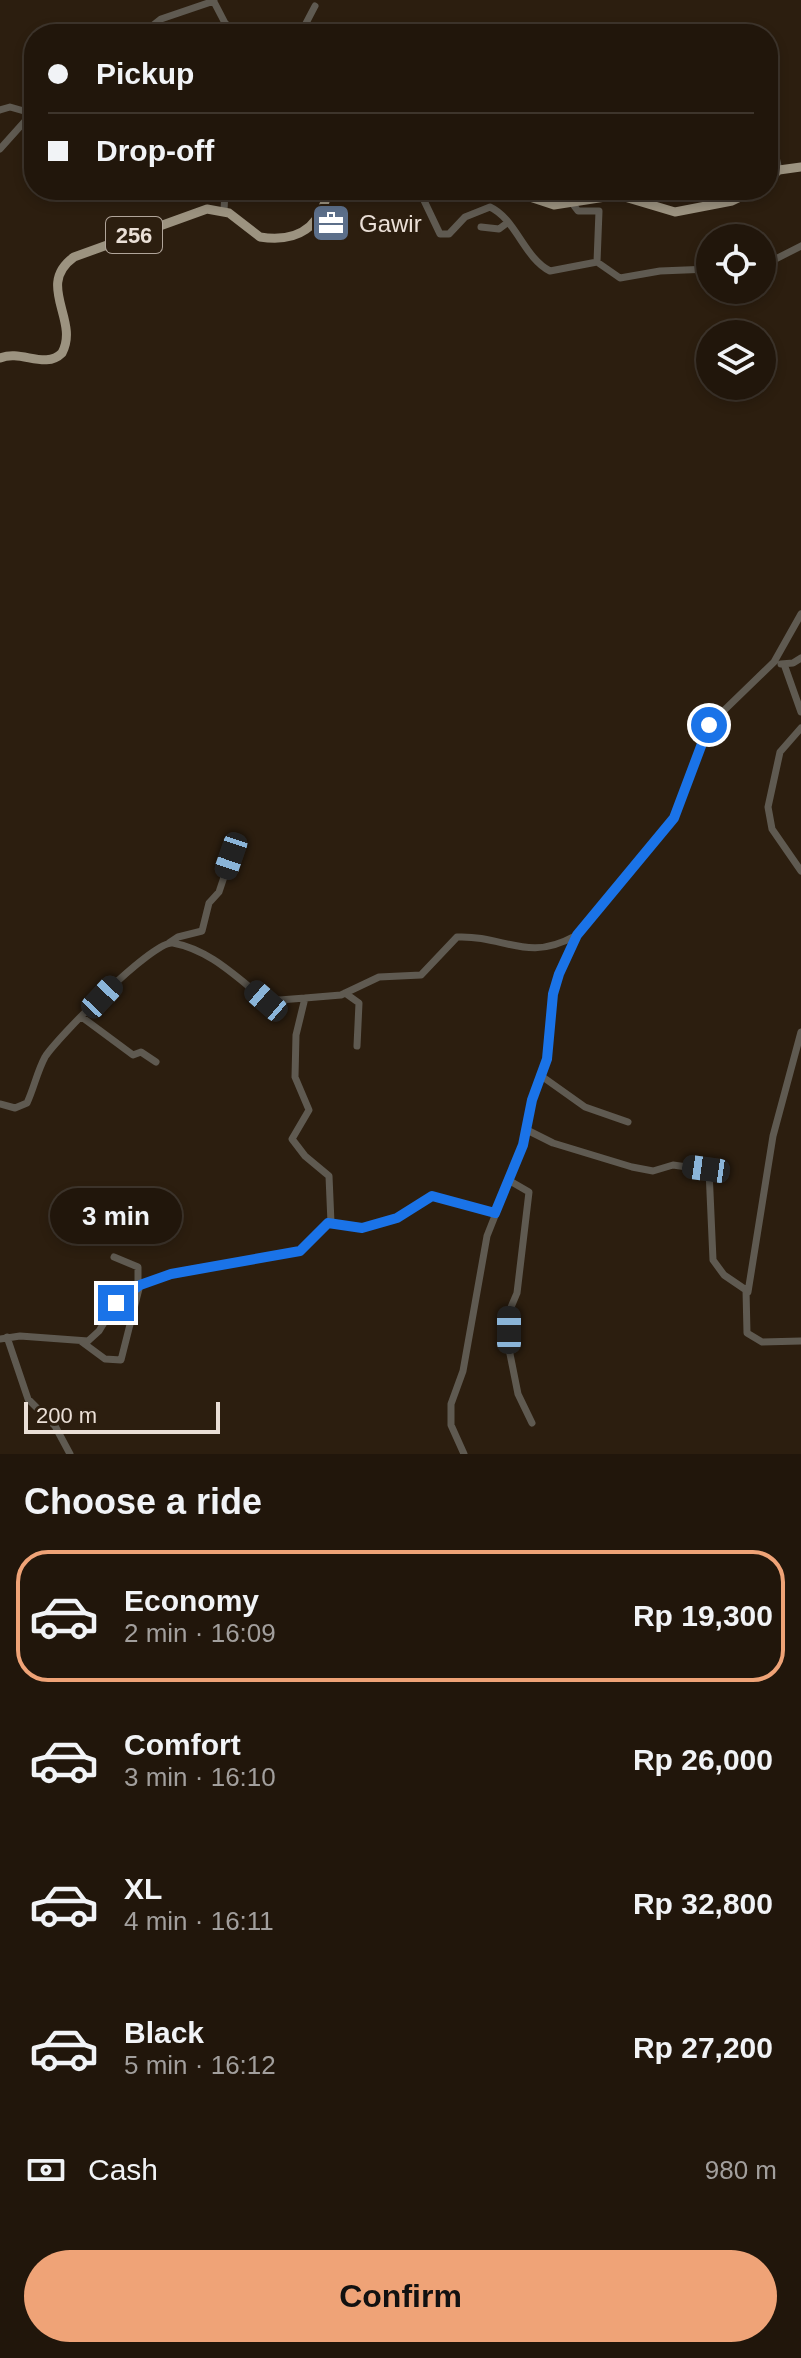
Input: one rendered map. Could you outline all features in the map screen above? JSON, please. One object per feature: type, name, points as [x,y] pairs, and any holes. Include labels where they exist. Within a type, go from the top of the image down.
[{"type":"main road","points":[[779,170],[801,167]]},
{"type":"main road","points":[[224,211],[260,237],[285,236],[317,222],[325,200]]},
{"type":"main road","points":[[534,200],[541,203],[580,200]]},
{"type":"main road","points":[[635,200],[675,212],[734,200]]},
{"type":"main road","name":"256","points":[[0,358],[10,355],[49,360],[62,353],[68,333],[56,289],[64,267],[74,257],[200,211],[224,211]]},
{"type":"street","points":[[155,24],[214,0],[226,24]]},
{"type":"street","points":[[306,24],[315,6]]},
{"type":"street","points":[[0,110],[10,107],[24,110]]},
{"type":"street","points":[[0,149],[24,121]]},
{"type":"street","points":[[778,166],[779,170]]},
{"type":"street","points":[[224,211],[225,200]]},
{"type":"street","points":[[424,200],[442,234],[449,234],[465,217],[485,207],[495,209],[547,270],[597,262],[620,278],[660,271],[696,270]]},
{"type":"street","points":[[538,200],[541,203]]},
{"type":"street","points":[[572,203],[578,211],[597,209],[600,213],[597,262]]},
{"type":"street","points":[[481,227],[499,229],[507,223]]},
{"type":"street","points":[[776,259],[801,246]]},
{"type":"street","points":[[464,1454],[450,1412],[463,1371],[479,1268],[495,1213],[510,1181],[527,1130],[540,1075],[550,1049],[553,994],[577,935],[674,818],[709,725],[774,662],[801,614]]},
{"type":"street","points":[[774,662],[784,664],[801,658]]},
{"type":"street","points":[[784,664],[801,712]]},
{"type":"street","points":[[801,728],[780,752],[768,807],[772,829],[801,871]]},
{"type":"street","points":[[0,1104],[15,1108],[29,1102],[47,1054],[130,969],[178,937],[202,931],[209,903],[219,892],[231,856]]},
{"type":"street","points":[[169,943],[217,961],[267,1001],[345,993],[379,977],[425,973],[457,937],[545,950],[577,935]]},
{"type":"street","points":[[345,993],[359,1003],[357,1046]]},
{"type":"street","points":[[305,998],[296,1035],[294,1067],[296,1083],[309,1110],[292,1139],[305,1156],[328,1174],[331,1223]]},
{"type":"street","points":[[83,1018],[133,1055],[142,1052],[156,1062]]},
{"type":"street","points":[[801,1032],[773,1136],[748,1296],[747,1333],[762,1342],[801,1341]]},
{"type":"street","points":[[540,1075],[585,1107],[628,1122]]},
{"type":"street","points":[[527,1130],[566,1147],[648,1170],[669,1165],[709,1170],[713,1260],[724,1275],[745,1289],[748,1296]]},
{"type":"street","points":[[510,1181],[529,1192],[517,1293],[509,1312],[509,1349],[518,1394],[532,1423]]},
{"type":"street","points":[[331,1223],[362,1228],[397,1218],[422,1200],[435,1195],[495,1213]]},
{"type":"street","points":[[70,1454],[55,1426],[28,1399],[4,1338],[82,1342],[96,1335],[116,1303],[139,1286],[188,1270],[299,1252],[331,1223]]},
{"type":"street","points":[[82,1342],[105,1359],[121,1360],[139,1286],[138,1267],[114,1257]]},
{"type":"place","name":"Gawir","points":[[331,223]]},
{"type":"route","points":[[116,1303],[130,1290],[171,1274],[299,1252],[328,1223],[362,1228],[381,1220],[397,1218],[432,1196],[439,1195],[495,1213],[523,1145],[532,1100],[550,1049],[553,994],[559,974],[577,935],[674,818],[709,725]]}]
